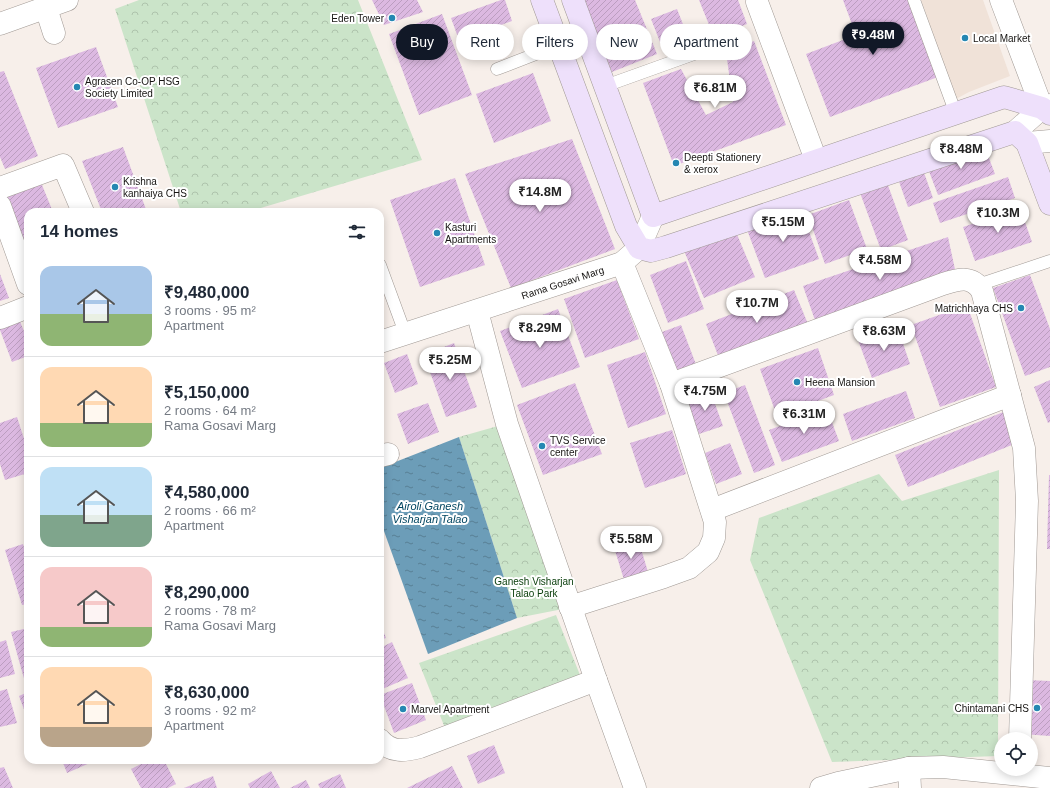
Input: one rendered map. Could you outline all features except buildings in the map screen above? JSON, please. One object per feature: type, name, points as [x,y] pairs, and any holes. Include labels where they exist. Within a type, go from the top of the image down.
[{"type":"street","points":[[0,24],[67,0]]},
{"type":"street","points":[[542,0],[551,24]]},
{"type":"street","points":[[573,0],[653,216],[1004,97],[1047,109]]},
{"type":"street","points":[[1001,0],[1047,109]]},
{"type":"street","points":[[759,1],[816,160]]},
{"type":"street","points":[[46,8],[54,33]]},
{"type":"street","points":[[565,60],[626,226],[639,248],[651,250],[666,247],[1021,138],[1050,141]]},
{"type":"street","points":[[1021,138],[1047,109]]},
{"type":"street","points":[[1021,138],[1050,204]]},
{"type":"street","points":[[0,188],[63,165],[81,208]]},
{"type":"street","points":[[0,206],[24,273]]},
{"type":"street","name":"Rama Gosavi Marg","points":[[384,341],[622,263],[639,248],[653,216]]},
{"type":"street","points":[[570,607],[689,568],[708,552],[714,538],[715,522],[712,510],[671,384],[622,263]]},
{"type":"street","points":[[671,384],[943,284],[957,280],[969,280],[978,285],[982,291],[1024,448],[1028,501],[1020,732]]},
{"type":"street","points":[[0,318],[24,309]]},
{"type":"street","points":[[477,311],[507,424],[570,607],[635,788]]},
{"type":"street","points":[[712,510],[1010,395]]},
{"type":"street","points":[[384,743],[391,749],[405,751],[420,747],[596,680]]},
{"type":"street","points":[[821,788],[838,783],[910,778],[943,767],[1019,778],[1050,778]]},
{"type":"lane","points":[[914,0],[956,114]]},
{"type":"lane","points":[[497,69],[522,59]]},
{"type":"lane","points":[[605,86],[677,60]]},
{"type":"lane","points":[[978,285],[1050,261]]},
{"type":"lane","points":[[384,276],[406,334]]},
{"type":"shaded area","name":"Local Market","points":[[921,0],[983,0],[1010,76],[969,92],[956,99]]},
{"type":"green space","points":[[139,0],[358,0],[422,160],[260,208],[180,208],[115,9]]},
{"type":"green space","name":"Ganesh Visharjan Talao Park","points":[[505,424],[568,608],[517,618],[459,437]]},
{"type":"green space","points":[[999,470],[998,732],[994,732],[994,756],[832,762],[750,560],[759,518],[879,474],[902,501]]},
{"type":"green space","points":[[556,615],[580,675],[445,728],[419,663]]},
{"type":"water","name":"Airoli Ganesh Visharjan Talao","points":[[459,437],[517,618],[428,654],[384,531],[384,466]]},
{"type":"place","name":"Eden Tower","points":[[392,18]]},
{"type":"place","name":"Local Market","points":[[965,38]]},
{"type":"place","name":"Agrasen Co-OP HSG Society Limited","points":[[77,87]]},
{"type":"place","name":"Deepti Stationery & xerox","points":[[676,163]]},
{"type":"place","name":"Krishna kanhaiya CHS","points":[[115,187]]},
{"type":"place","name":"Kasturi Apartments","points":[[437,233]]},
{"type":"place","name":"Matrichhaya CHS","points":[[1021,308]]},
{"type":"place","name":"Heena Mansion","points":[[797,382]]},
{"type":"place","name":"TVS Service center","points":[[542,446]]},
{"type":"place","name":"Chintamani CHS","points":[[1037,708]]},
{"type":"place","name":"Marvel Apartment","points":[[403,709]]}]
